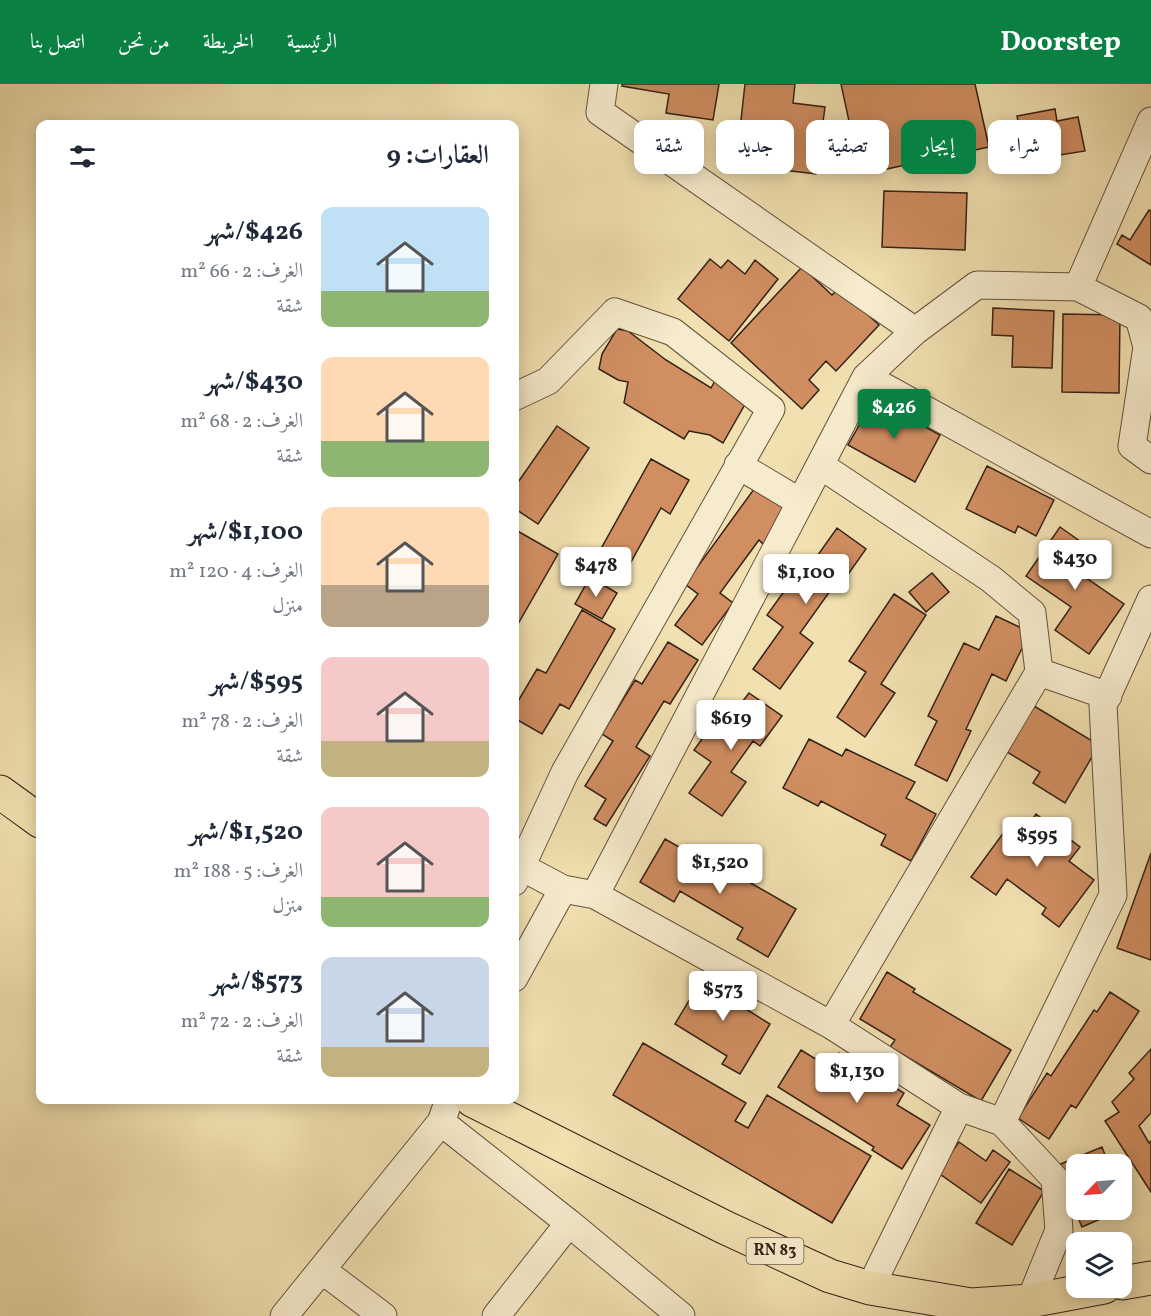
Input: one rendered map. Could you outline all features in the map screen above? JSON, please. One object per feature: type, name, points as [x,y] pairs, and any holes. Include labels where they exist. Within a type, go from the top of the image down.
[{"type":"main road","points":[[0,792],[36,818]]},
{"type":"main road","name":"RN 83","points":[[480,1104],[724,1227],[830,1276],[870,1288],[971,1305],[1024,1309],[1066,1297]]},
{"type":"street","points":[[604,84],[600,112],[915,331]]},
{"type":"street","points":[[1078,287],[1151,121]]},
{"type":"street","points":[[595,895],[866,377],[915,331],[977,285],[1078,287],[1139,318],[1147,347],[1132,446],[1151,460]]},
{"type":"street","points":[[519,395],[548,381],[615,312],[673,332],[771,409],[565,772],[519,867]]},
{"type":"street","points":[[866,377],[1151,534]]},
{"type":"street","points":[[738,465],[800,502]]},
{"type":"street","points":[[820,465],[991,579],[1032,613],[1039,672],[831,1025]]},
{"type":"street","points":[[1002,1122],[1113,895],[1103,705],[1151,599]]},
{"type":"street","points":[[1039,672],[1108,696]]},
{"type":"street","points":[[519,872],[562,889],[595,895],[831,1025],[959,1107],[1002,1122],[1055,1179],[1059,1230],[1024,1309]]},
{"type":"street","points":[[519,969],[562,889]]},
{"type":"street","points":[[870,1288],[959,1107]]},
{"type":"street","points":[[284,1316],[445,1111],[569,1223],[681,1316]]},
{"type":"street","points":[[496,1316],[569,1223]]},
{"type":"street","points":[[322,1269],[382,1316]]},
{"type":"building","points":[[622,84],[719,84],[713,120],[666,113],[669,94],[622,86]]},
{"type":"building","points":[[745,84],[795,84],[793,103],[825,107],[823,120],[806,120],[806,173],[794,171],[794,120],[741,120]]},
{"type":"building","points":[[841,84],[975,84],[988,147],[976,150],[976,120],[901,120],[901,166],[889,168],[889,120],[849,120]]},
{"type":"building","points":[[1055,109],[1057,120],[1018,120],[1017,116]]},
{"type":"building","points":[[1078,117],[1085,151],[1061,155],[1061,120]]},
{"type":"building","points":[[884,191],[967,193],[965,250],[882,247]]},
{"type":"building","points":[[1149,210],[1151,211],[1151,265],[1117,244],[1122,235],[1130,240]]},
{"type":"building","points":[[710,259],[721,268],[728,260],[745,274],[755,260],[778,279],[729,341],[678,299]]},
{"type":"building","points":[[802,267],[832,295],[839,288],[879,325],[836,371],[826,361],[809,380],[819,390],[802,409],[731,343]]},
{"type":"building","points":[[993,308],[1054,311],[1052,368],[1012,367],[1013,336],[992,335]]},
{"type":"building","points":[[1063,314],[1120,315],[1119,393],[1062,392]]},
{"type":"building","points":[[617,329],[628,331],[666,360],[711,388],[716,379],[748,399],[723,443],[710,435],[689,431],[684,439],[624,403],[628,382],[618,380],[599,369],[602,354]]},
{"type":"building","points":[[874,399],[940,435],[915,482],[848,445]]},
{"type":"building","points":[[557,426],[589,448],[538,524],[519,511],[519,481]]},
{"type":"building","points":[[651,459],[689,480],[670,514],[661,508],[626,571],[598,554]]},
{"type":"building","points":[[987,466],[1054,500],[1036,536],[1018,526],[1015,533],[966,509]]},
{"type":"building","points":[[757,485],[789,509],[763,544],[759,540],[720,593],[733,603],[702,645],[675,625],[698,594],[685,584]]},
{"type":"building","points":[[1060,527],[1084,544],[1077,555],[1093,566],[1085,577],[1124,604],[1089,654],[1055,630],[1071,607],[1026,576]]},
{"type":"building","points":[[837,528],[866,549],[844,580],[840,577],[800,633],[813,643],[780,689],[753,669],[783,627],[767,615],[808,558],[813,562]]},
{"type":"building","points":[[519,532],[558,554],[519,622]]},
{"type":"building","points":[[932,573],[949,592],[926,612],[909,592]]},
{"type":"building","points":[[590,577],[617,593],[602,619],[575,604]]},
{"type":"building","points":[[894,594],[926,615],[881,684],[895,693],[865,737],[837,717],[866,672],[849,661]]},
{"type":"building","points":[[582,610],[615,629],[569,709],[560,704],[542,734],[519,721],[519,700],[537,669],[546,673]]},
{"type":"building","points":[[996,616],[1030,632],[1006,681],[992,674],[966,729],[971,731],[947,781],[915,765],[937,721],[928,716],[964,643],[979,650]]},
{"type":"building","points":[[668,642],[698,660],[670,704],[664,701],[636,747],[650,756],[606,826],[594,819],[606,799],[585,786],[613,741],[602,734],[635,680],[642,684]]},
{"type":"building","points":[[749,693],[782,716],[760,746],[753,741],[731,772],[746,782],[722,816],[689,793],[711,762],[694,750],[721,713],[729,719]]},
{"type":"building","points":[[1034,706],[1099,745],[1065,803],[1033,783],[1040,772],[1007,752]]},
{"type":"building","points":[[809,739],[842,756],[846,749],[915,782],[906,798],[936,814],[911,861],[881,845],[886,835],[821,801],[818,806],[783,788]]},
{"type":"building","points":[[1036,814],[1080,847],[1069,861],[1094,880],[1059,927],[1042,914],[1046,908],[1007,879],[996,895],[971,877],[1007,828],[1019,838]]},
{"type":"building","points":[[665,839],[700,859],[702,855],[796,909],[768,957],[737,939],[743,928],[680,891],[674,902],[640,882]]},
{"type":"building","points":[[1151,853],[1151,960],[1117,948]]},
{"type":"building","points":[[706,972],[747,997],[741,1006],[770,1024],[740,1074],[722,1064],[727,1056],[675,1024]]},
{"type":"building","points":[[887,972],[915,989],[913,992],[1011,1050],[981,1101],[890,1047],[895,1040],[860,1019]]},
{"type":"building","points":[[1110,992],[1139,1011],[1076,1108],[1071,1105],[1049,1139],[1018,1118],[1047,1073],[1051,1076],[1094,1010],[1097,1012]]},
{"type":"building","points":[[643,1043],[746,1103],[735,1121],[748,1128],[767,1095],[871,1156],[832,1223],[613,1095]]},
{"type":"building","points":[[1151,1049],[1151,1113],[1139,1126],[1149,1143],[1151,1141],[1151,1192],[1132,1163],[1132,1154],[1126,1154],[1105,1121],[1119,1112],[1112,1102],[1134,1079],[1129,1073]]},
{"type":"building","points":[[801,1050],[830,1068],[839,1053],[904,1093],[897,1105],[930,1125],[902,1169],[872,1150],[874,1147],[778,1087]]},
{"type":"building","points":[[959,1142],[986,1161],[993,1150],[1010,1162],[981,1203],[937,1172]]},
{"type":"building","points":[[1102,1147],[1105,1154],[1085,1154]]},
{"type":"building","points":[[1066,1162],[1066,1189],[1056,1166]]},
{"type":"building","points":[[1009,1169],[1044,1191],[1012,1245],[976,1223]]},
{"type":"building","points":[[1079,1220],[1098,1220],[1082,1227]]}]
